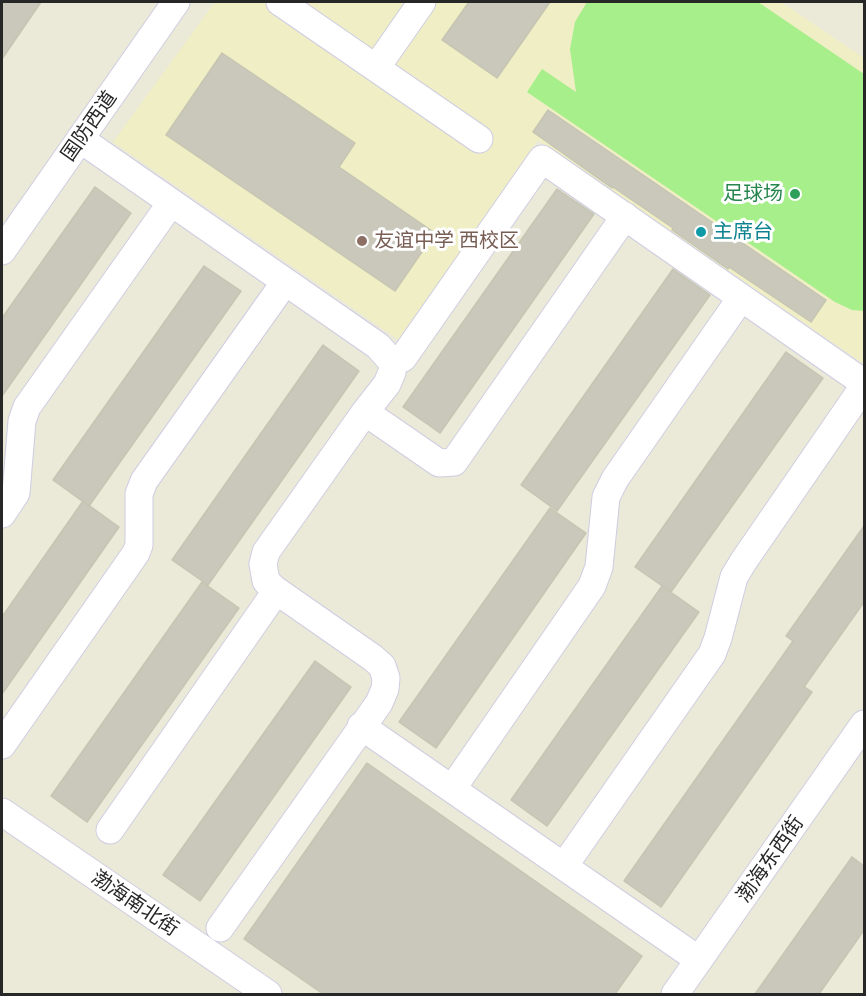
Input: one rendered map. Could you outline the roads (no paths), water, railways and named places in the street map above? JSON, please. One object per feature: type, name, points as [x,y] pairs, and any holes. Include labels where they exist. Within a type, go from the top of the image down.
[{"type":"street","name":"国防西道","points":[[2,251],[9,224],[80,139],[176,2]]},
{"type":"street","points":[[280,2],[478,139]]},
{"type":"street","points":[[376,68],[422,2]]},
{"type":"street","points":[[80,139],[378,346],[393,363],[387,384],[266,552],[263,564],[266,581],[274,589],[382,666],[386,678],[385,689],[379,703],[220,928]]},
{"type":"street","points":[[393,363],[403,358],[542,159],[864,384],[734,577],[712,654],[564,866]]},
{"type":"street","points":[[2,514],[16,493],[22,422],[27,407],[171,203]]},
{"type":"street","points":[[365,412],[439,463],[454,462],[625,216]]},
{"type":"street","points":[[2,745],[136,554],[139,545],[139,494],[144,481],[285,282]]},
{"type":"street","points":[[452,789],[592,586],[599,567],[606,497],[615,479],[741,298]]},
{"type":"street","points":[[110,830],[270,600],[274,589]]},
{"type":"street","name":"渤海东西街","points":[[675,994],[864,724]]},
{"type":"street","points":[[361,726],[699,960]]},
{"type":"street","name":"渤海南北街","points":[[2,812],[268,994]]},
{"type":"place","name":"足球场","points":[[795,194]]},
{"type":"place","name":"主席台","points":[[701,232]]},
{"type":"place","name":"友谊中学 西校区","points":[[362,241]]}]
